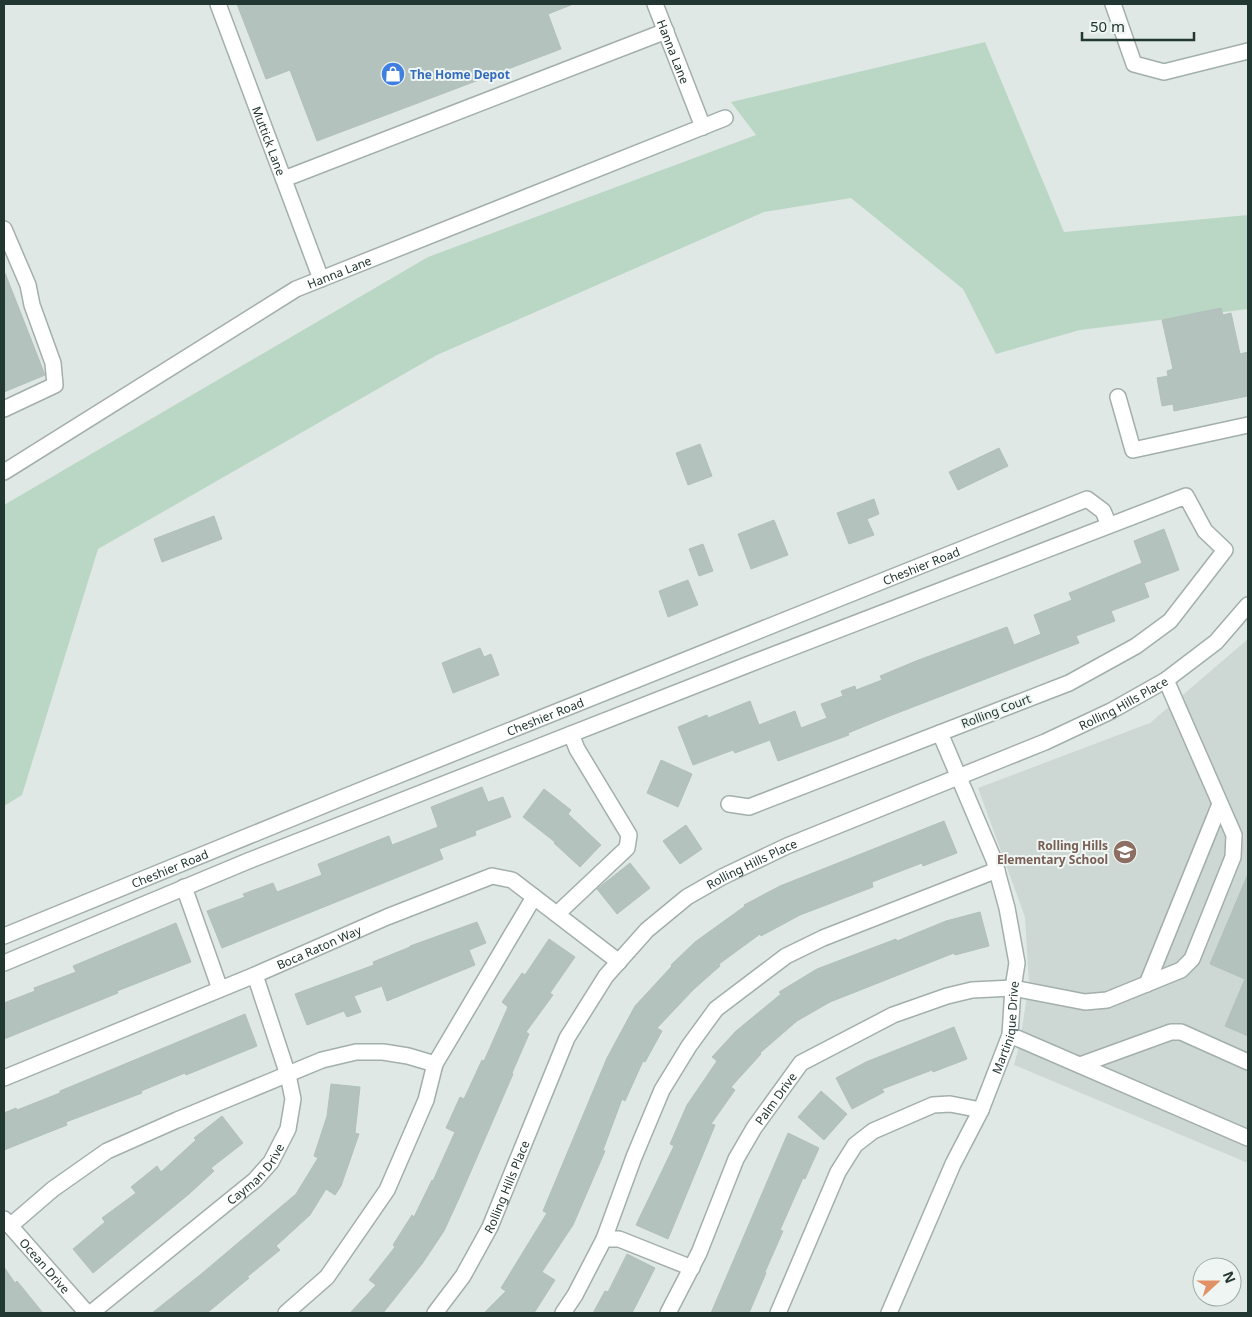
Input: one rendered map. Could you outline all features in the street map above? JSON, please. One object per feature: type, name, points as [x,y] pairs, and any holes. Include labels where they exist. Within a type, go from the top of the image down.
[{"type":"street","name":"Muttick Lane","points":[[218,4],[321,279]]},
{"type":"street","name":"Hanna Lane","points":[[655,4],[703,127]]},
{"type":"street","points":[[1113,4],[1134,64],[1164,72],[1248,52]]},
{"type":"street","points":[[284,179],[666,31]]},
{"type":"street","name":"Hanna Lane","points":[[4,472],[296,289],[725,118]]},
{"type":"street","points":[[4,229],[28,285],[32,305],[53,364],[55,385],[4,409]]},
{"type":"street","points":[[1118,397],[1133,450],[1248,425]]},
{"type":"street","name":"Rolling Court","points":[[728,804],[749,807],[1069,683],[1136,646],[1170,620],[1225,550],[1206,531],[1186,496],[1109,525]]},
{"type":"street","name":"Cheshier Road","points":[[4,936],[351,794],[1087,499],[1103,511],[1109,525]]},
{"type":"street","points":[[4,963],[248,861],[1109,525]]},
{"type":"street","name":"Rolling Hills Place","points":[[435,1313],[463,1276],[490,1227],[567,1038],[606,976],[647,930],[687,897],[722,877],[787,846],[1044,742],[1111,711],[1166,680],[1216,642],[1246,611]]},
{"type":"street","name":"Palm Drive","points":[[668,1313],[700,1253],[736,1159],[759,1121],[801,1064],[893,1015],[947,996],[972,990],[1013,988],[1085,1002],[1106,1000],[1181,970],[1192,959],[1234,857],[1234,835],[1166,680]]},
{"type":"street","name":"Martinique Drive","points":[[889,1313],[953,1164],[981,1110],[1010,1036],[1013,988],[1017,963],[1007,908],[994,860],[940,733]]},
{"type":"street","points":[[557,914],[627,848],[629,835],[577,750],[570,734]]},
{"type":"street","points":[[1147,984],[1220,804]]},
{"type":"street","points":[[563,1313],[575,1296],[604,1239],[634,1157],[662,1090],[689,1046],[716,1009],[786,956],[823,938],[997,870]]},
{"type":"street","name":"Boca Raton Way","points":[[4,1078],[255,975],[387,917],[492,876],[512,880],[619,962]]},
{"type":"street","points":[[184,888],[220,989]]},
{"type":"street","points":[[286,1313],[327,1277],[387,1190],[426,1100],[435,1064],[534,896]]},
{"type":"street","name":"Cayman Drive","points":[[89,1313],[255,1180],[271,1162],[288,1129],[293,1099],[288,1075],[255,975]]},
{"type":"street","points":[[1080,1065],[1171,1032],[1181,1032],[1248,1062]]},
{"type":"street","points":[[1010,1036],[1248,1138]]},
{"type":"street","points":[[7,1223],[107,1151],[322,1060],[356,1052],[383,1052],[408,1056],[435,1064]]},
{"type":"street","points":[[778,1313],[838,1172],[856,1145],[873,1131],[933,1105],[950,1104],[981,1110]]},
{"type":"street","name":"Ocean Drive","points":[[7,1223],[89,1313]]},
{"type":"street","points":[[604,1239],[619,1239],[692,1268]]},
{"type":"shaded area","name":"Rolling Hills Elementary School","points":[[1248,639],[1248,1163],[1014,1065],[1019,1047],[1029,983],[1025,917],[978,788],[1150,723]]},
{"type":"green space","points":[[985,42],[1064,232],[1248,215],[1248,309],[1080,330],[996,354],[963,289],[851,198],[764,212],[437,355],[98,549],[22,795],[4,806],[4,505],[428,257],[756,135],[731,102]]},
{"type":"building","name":"The Home Depot","points":[[237,4],[571,5],[548,14],[561,49],[317,141],[290,70],[266,79]]},
{"type":"building","points":[[4,274],[45,375],[4,392]]},
{"type":"building","points":[[1221,308],[1223,315],[1231,313],[1240,354],[1248,352],[1248,396],[1174,411],[1173,404],[1162,406],[1157,378],[1168,376],[1167,371],[1173,369],[1162,320]]},
{"type":"building","points":[[700,444],[712,476],[688,485],[676,453]]},
{"type":"building","points":[[999,448],[1008,466],[958,490],[949,472]]},
{"type":"building","points":[[874,499],[879,514],[867,519],[874,535],[849,544],[837,513]]},
{"type":"building","points":[[214,516],[222,539],[162,562],[154,539]]},
{"type":"building","points":[[774,520],[788,555],[751,569],[738,534]]},
{"type":"building","points":[[1164,529],[1179,570],[1144,583],[1149,597],[1111,611],[1115,621],[1076,636],[1079,643],[887,717],[848,733],[849,735],[778,761],[770,740],[735,753],[733,750],[693,765],[678,727],[707,715],[708,718],[750,701],[759,725],[795,711],[801,728],[827,718],[821,704],[843,696],[841,691],[855,686],[856,690],[882,680],[880,676],[916,661],[1007,627],[1014,645],[1041,634],[1034,615],[1072,600],[1069,593],[1142,563],[1134,541]]},
{"type":"building","points":[[703,544],[713,571],[699,576],[689,549]]},
{"type":"building","points":[[688,580],[698,605],[668,617],[659,591]]},
{"type":"building","points":[[480,648],[484,657],[491,654],[499,675],[453,693],[442,663]]},
{"type":"building","points":[[661,760],[692,774],[678,807],[647,793]]},
{"type":"building","points":[[482,787],[488,802],[503,797],[511,817],[475,831],[476,835],[439,849],[443,859],[222,948],[207,911],[245,897],[243,894],[273,883],[277,892],[322,875],[318,864],[389,836],[392,845],[438,827],[431,807]]},
{"type":"building","points":[[544,789],[571,810],[568,814],[601,845],[580,867],[555,842],[523,817]]},
{"type":"building","points":[[944,821],[957,853],[923,866],[922,863],[872,882],[873,887],[800,915],[761,936],[760,934],[719,964],[720,966],[694,989],[657,1028],[662,1031],[645,1062],[643,1061],[625,1101],[622,1099],[603,1150],[605,1151],[573,1225],[542,1272],[555,1280],[534,1313],[484,1313],[506,1291],[501,1288],[547,1213],[543,1211],[607,1058],[635,1006],[671,965],[695,942],[744,905],[780,886]]},
{"type":"building","points":[[686,825],[702,849],[680,864],[663,841]]},
{"type":"building","points":[[630,863],[650,888],[617,914],[597,889]]},
{"type":"building","points":[[1248,874],[1248,1036],[1225,1026],[1245,979],[1210,964]]},
{"type":"building","points":[[980,912],[989,946],[955,955],[954,953],[830,1002],[797,1021],[760,1053],[731,1087],[735,1090],[711,1124],[715,1125],[668,1239],[636,1225],[674,1146],[670,1144],[687,1105],[717,1061],[712,1057],[736,1031],[781,994],[779,992],[817,969],[896,939],[897,941],[946,921]]},
{"type":"building","points":[[477,922],[486,943],[469,950],[475,965],[387,1001],[382,986],[354,996],[361,1012],[347,1017],[344,1011],[307,1025],[295,994],[374,965],[373,962],[410,946]]},
{"type":"building","points":[[176,923],[191,962],[4,1039],[4,1003],[35,991],[34,988],[76,972],[73,966]]},
{"type":"building","points":[[549,939],[575,957],[550,993],[553,995],[526,1032],[529,1034],[513,1074],[444,1231],[422,1264],[383,1313],[350,1313],[376,1285],[369,1280],[395,1247],[393,1245],[412,1215],[414,1217],[433,1181],[455,1132],[446,1128],[460,1097],[464,1099],[482,1060],[484,1061],[508,1007],[502,1002],[522,973],[525,975]]},
{"type":"building","points":[[245,1014],[257,1046],[141,1091],[142,1093],[66,1122],[67,1125],[4,1150],[4,1113],[16,1108],[17,1110],[60,1093],[60,1091]]},
{"type":"building","points":[[954,1027],[967,1059],[882,1089],[884,1092],[852,1109],[836,1078],[866,1062]]},
{"type":"building","points":[[331,1084],[360,1087],[355,1133],[359,1134],[341,1186],[335,1195],[326,1189],[310,1215],[276,1246],[280,1250],[207,1313],[152,1313],[296,1194],[318,1158],[314,1156],[327,1116]]},
{"type":"building","points":[[821,1091],[847,1114],[824,1140],[798,1117]]},
{"type":"building","points":[[222,1116],[243,1143],[211,1168],[214,1171],[189,1194],[93,1273],[73,1249],[105,1222],[102,1218],[136,1193],[131,1187],[157,1166],[161,1172],[196,1140],[194,1138]]},
{"type":"building","points":[[788,1133],[819,1148],[805,1179],[803,1178],[780,1230],[783,1231],[749,1313],[711,1313]]},
{"type":"building","points":[[627,1254],[655,1268],[632,1313],[593,1313],[605,1291],[608,1292]]},
{"type":"building","points":[[4,1267],[15,1283],[17,1281],[43,1313],[4,1313]]},
{"type":"place","name":"The Home Depot","points":[[393,74]]},
{"type":"place","name":"Rolling Hills Elementary School","points":[[1125,852]]}]
